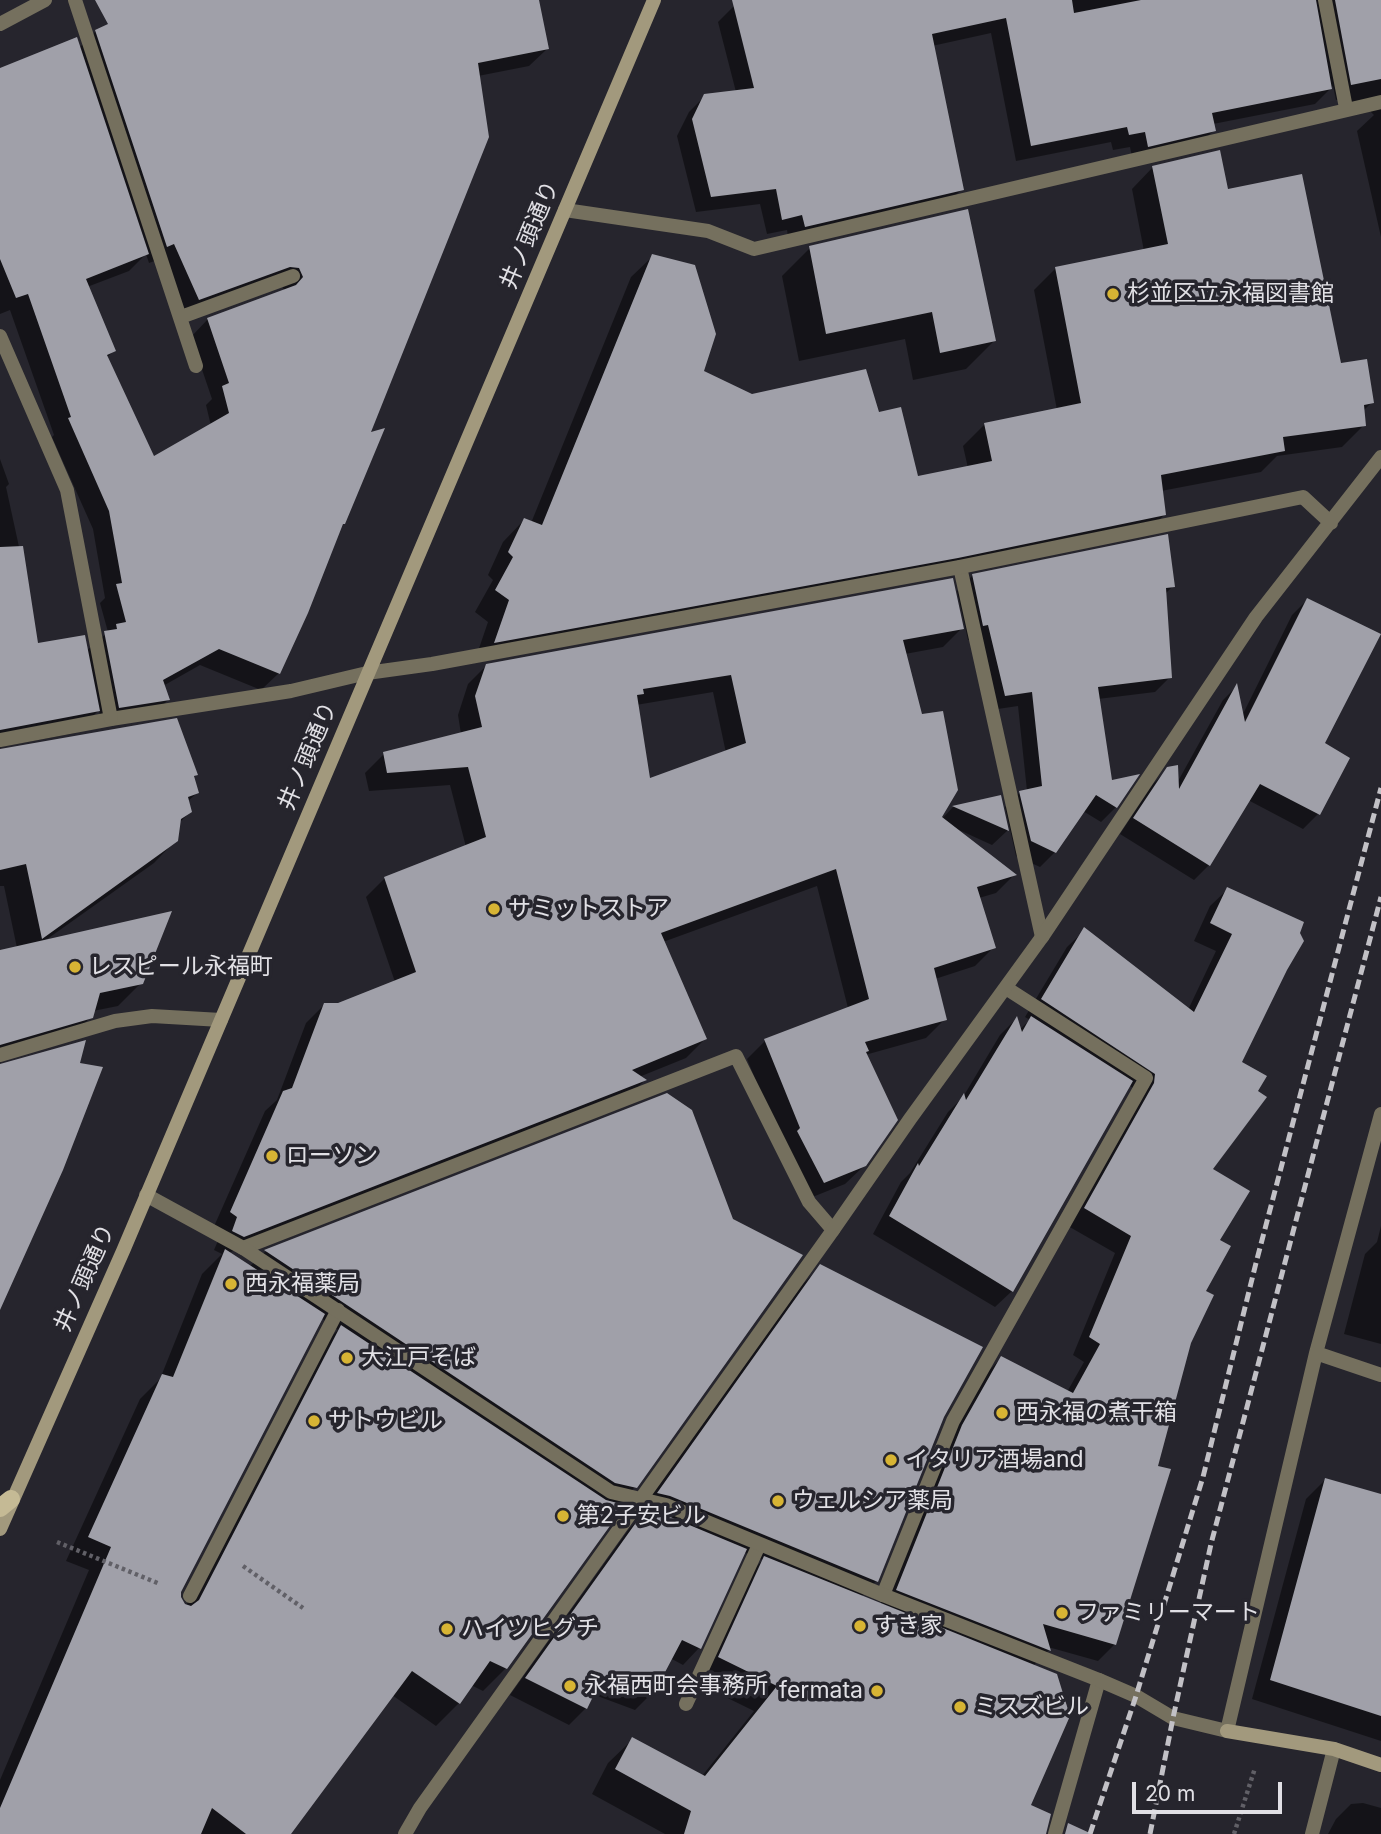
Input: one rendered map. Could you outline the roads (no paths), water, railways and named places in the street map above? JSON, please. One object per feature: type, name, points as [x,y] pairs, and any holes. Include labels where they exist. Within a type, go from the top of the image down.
[{"type":"main road","name":"井ノ頭通り","points":[[0,1529],[6,1503],[146,1195],[654,0]]},
{"type":"main road","points":[[1227,1731],[1334,1749],[1381,1765]]},
{"type":"street","points":[[0,24],[45,0]]},
{"type":"street","points":[[75,0],[196,366]]},
{"type":"street","points":[[1325,0],[1346,108]]},
{"type":"street","points":[[565,210],[708,231],[754,249],[1346,108],[1381,102]]},
{"type":"street","points":[[181,317],[293,276]]},
{"type":"street","points":[[0,336],[67,490],[111,719]]},
{"type":"street","points":[[405,1834],[420,1808],[1042,937],[1256,617],[1381,457]]},
{"type":"street","points":[[0,740],[111,719],[291,691],[368,673],[445,662],[960,566],[1303,497],[1331,523]]},
{"type":"street","points":[[960,566],[1042,937]]},
{"type":"street","points":[[883,1595],[953,1421],[1146,1078],[1006,988]]},
{"type":"street","points":[[0,1055],[115,1021],[152,1016],[221,1020]]},
{"type":"street","points":[[243,1248],[736,1056],[808,1202],[833,1230]]},
{"type":"street","points":[[146,1195],[243,1248],[611,1492],[666,1505],[759,1545],[1099,1680],[1136,1696],[1173,1718],[1227,1731],[1316,1353],[1381,1114]]},
{"type":"street","points":[[190,1596],[338,1310]]},
{"type":"street","points":[[1316,1353],[1381,1375]]},
{"type":"street","points":[[686,1704],[759,1545]]},
{"type":"street","points":[[1055,1834],[1099,1680]]},
{"type":"street","points":[[1312,1834],[1334,1749]]},
{"type":"railway","points":[[1090,1834],[1136,1696],[1203,1477],[1256,1263],[1381,788]]},
{"type":"railway","points":[[1150,1834],[1211,1544],[1381,897]]},
{"type":"place","name":"杉並区立永福図書館","points":[[1113,294]]},
{"type":"place","name":"サミットストア","points":[[494,909]]},
{"type":"place","name":"レスピール永福町","points":[[75,967]]},
{"type":"place","name":"ローソン","points":[[272,1156]]},
{"type":"place","name":"西永福薬局","points":[[231,1284]]},
{"type":"place","name":"大江戸そば","points":[[347,1358]]},
{"type":"place","name":"西永福の煮干箱","points":[[1002,1413]]},
{"type":"place","name":"サトウビル","points":[[314,1421]]},
{"type":"place","name":"イタリア酒場and","points":[[891,1460]]},
{"type":"place","name":"ウェルシア薬局","points":[[778,1501]]},
{"type":"place","name":"第2子安ビル","points":[[563,1516]]},
{"type":"place","name":"ファミリーマート","points":[[1062,1613]]},
{"type":"place","name":"すき家","points":[[860,1626]]},
{"type":"place","name":"ハイツヒグチ","points":[[447,1629]]},
{"type":"place","name":"永福西町会事務所","points":[[570,1686]]},
{"type":"place","name":"fermata","points":[[877,1691]]},
{"type":"place","name":"ミスズビル","points":[[960,1707]]}]
